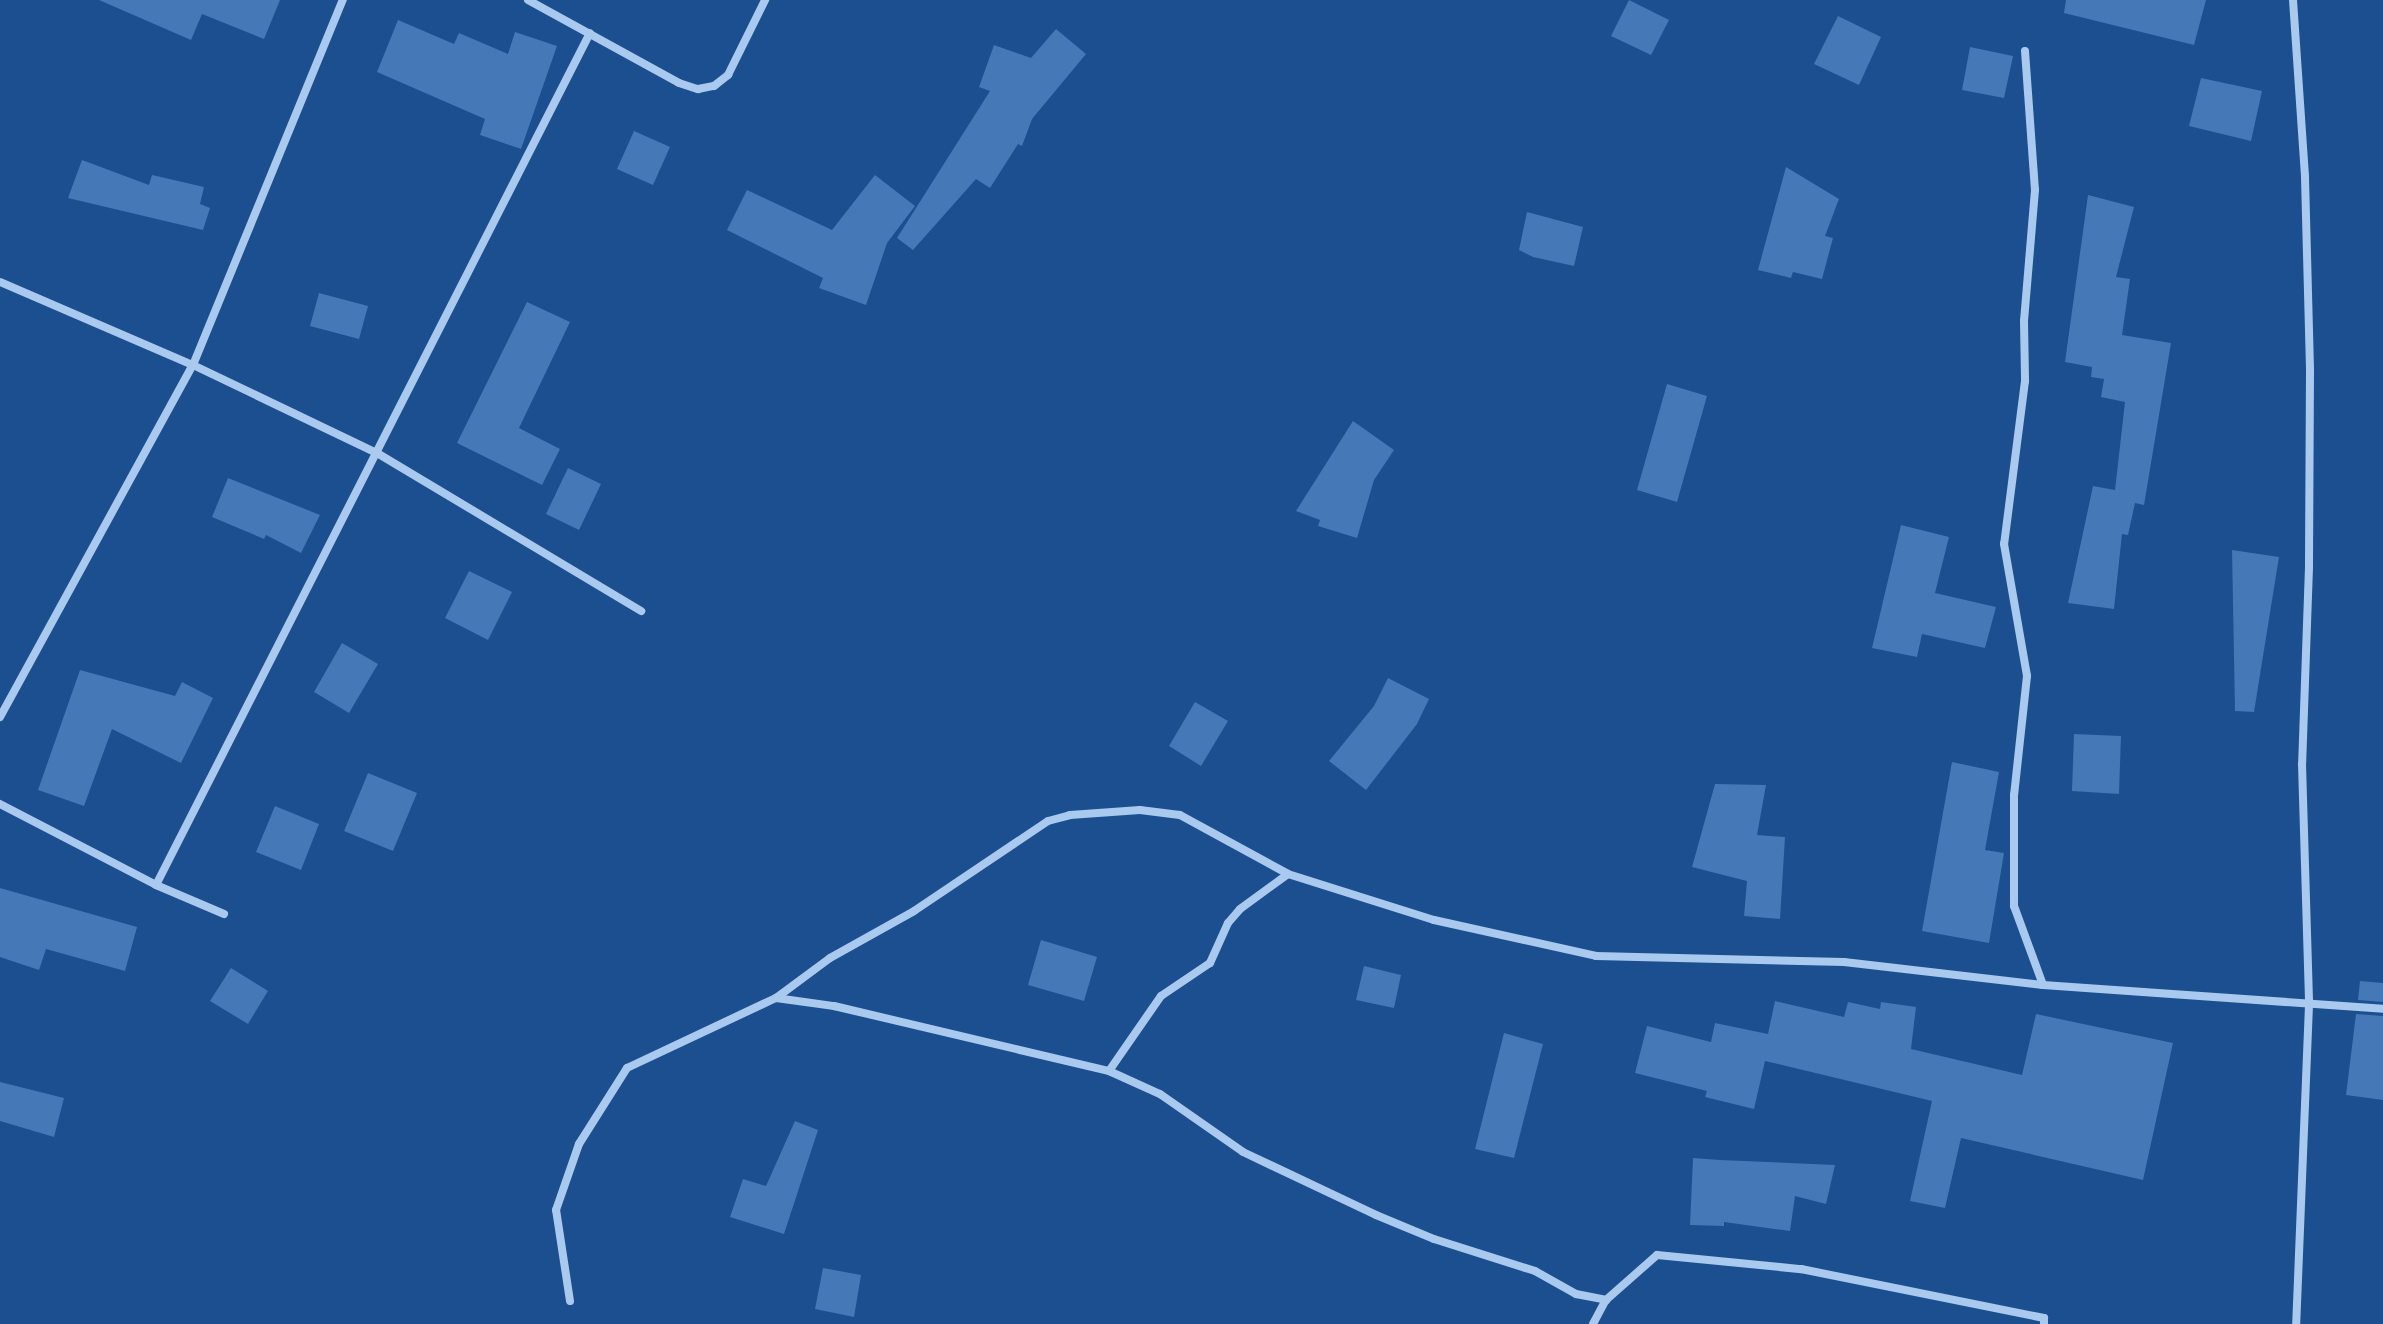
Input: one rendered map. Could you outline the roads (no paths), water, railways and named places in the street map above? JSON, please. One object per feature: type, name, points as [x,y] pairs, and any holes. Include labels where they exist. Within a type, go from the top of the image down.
[{"type":"street","points":[[0,717],[193,365],[343,0]]},
{"type":"street","points":[[528,0],[679,83],[706,87],[728,75],[765,0]]},
{"type":"street","points":[[2293,0],[2305,178],[2310,371],[2302,764],[2309,1005],[2296,1324]]},
{"type":"street","points":[[156,885],[590,33]]},
{"type":"street","points":[[2025,51],[2035,190],[2024,321],[2025,381],[2004,544],[2027,676],[2014,795],[2014,906],[2043,985]]},
{"type":"street","points":[[0,282],[193,365],[377,453],[641,611]]},
{"type":"street","points":[[0,804],[156,885],[224,914]]},
{"type":"street","points":[[570,1301],[556,1210],[579,1144],[627,1068],[776,998],[830,958],[914,911],[1048,821],[1070,815],[1140,810],[1180,815],[1288,874],[1434,920],[1596,956],[1844,962],[2043,985],[2383,1009]]},
{"type":"street","points":[[1109,1071],[1161,996],[1210,963],[1228,923],[1240,909],[1288,874]]},
{"type":"street","points":[[776,998],[834,1006],[1109,1071],[1160,1094],[1243,1152],[1376,1215],[1434,1239],[1535,1271],[1576,1294],[1606,1300]]},
{"type":"street","points":[[1593,1324],[1606,1300],[1657,1255],[1801,1269],[2044,1318],[2044,1324]]}]
